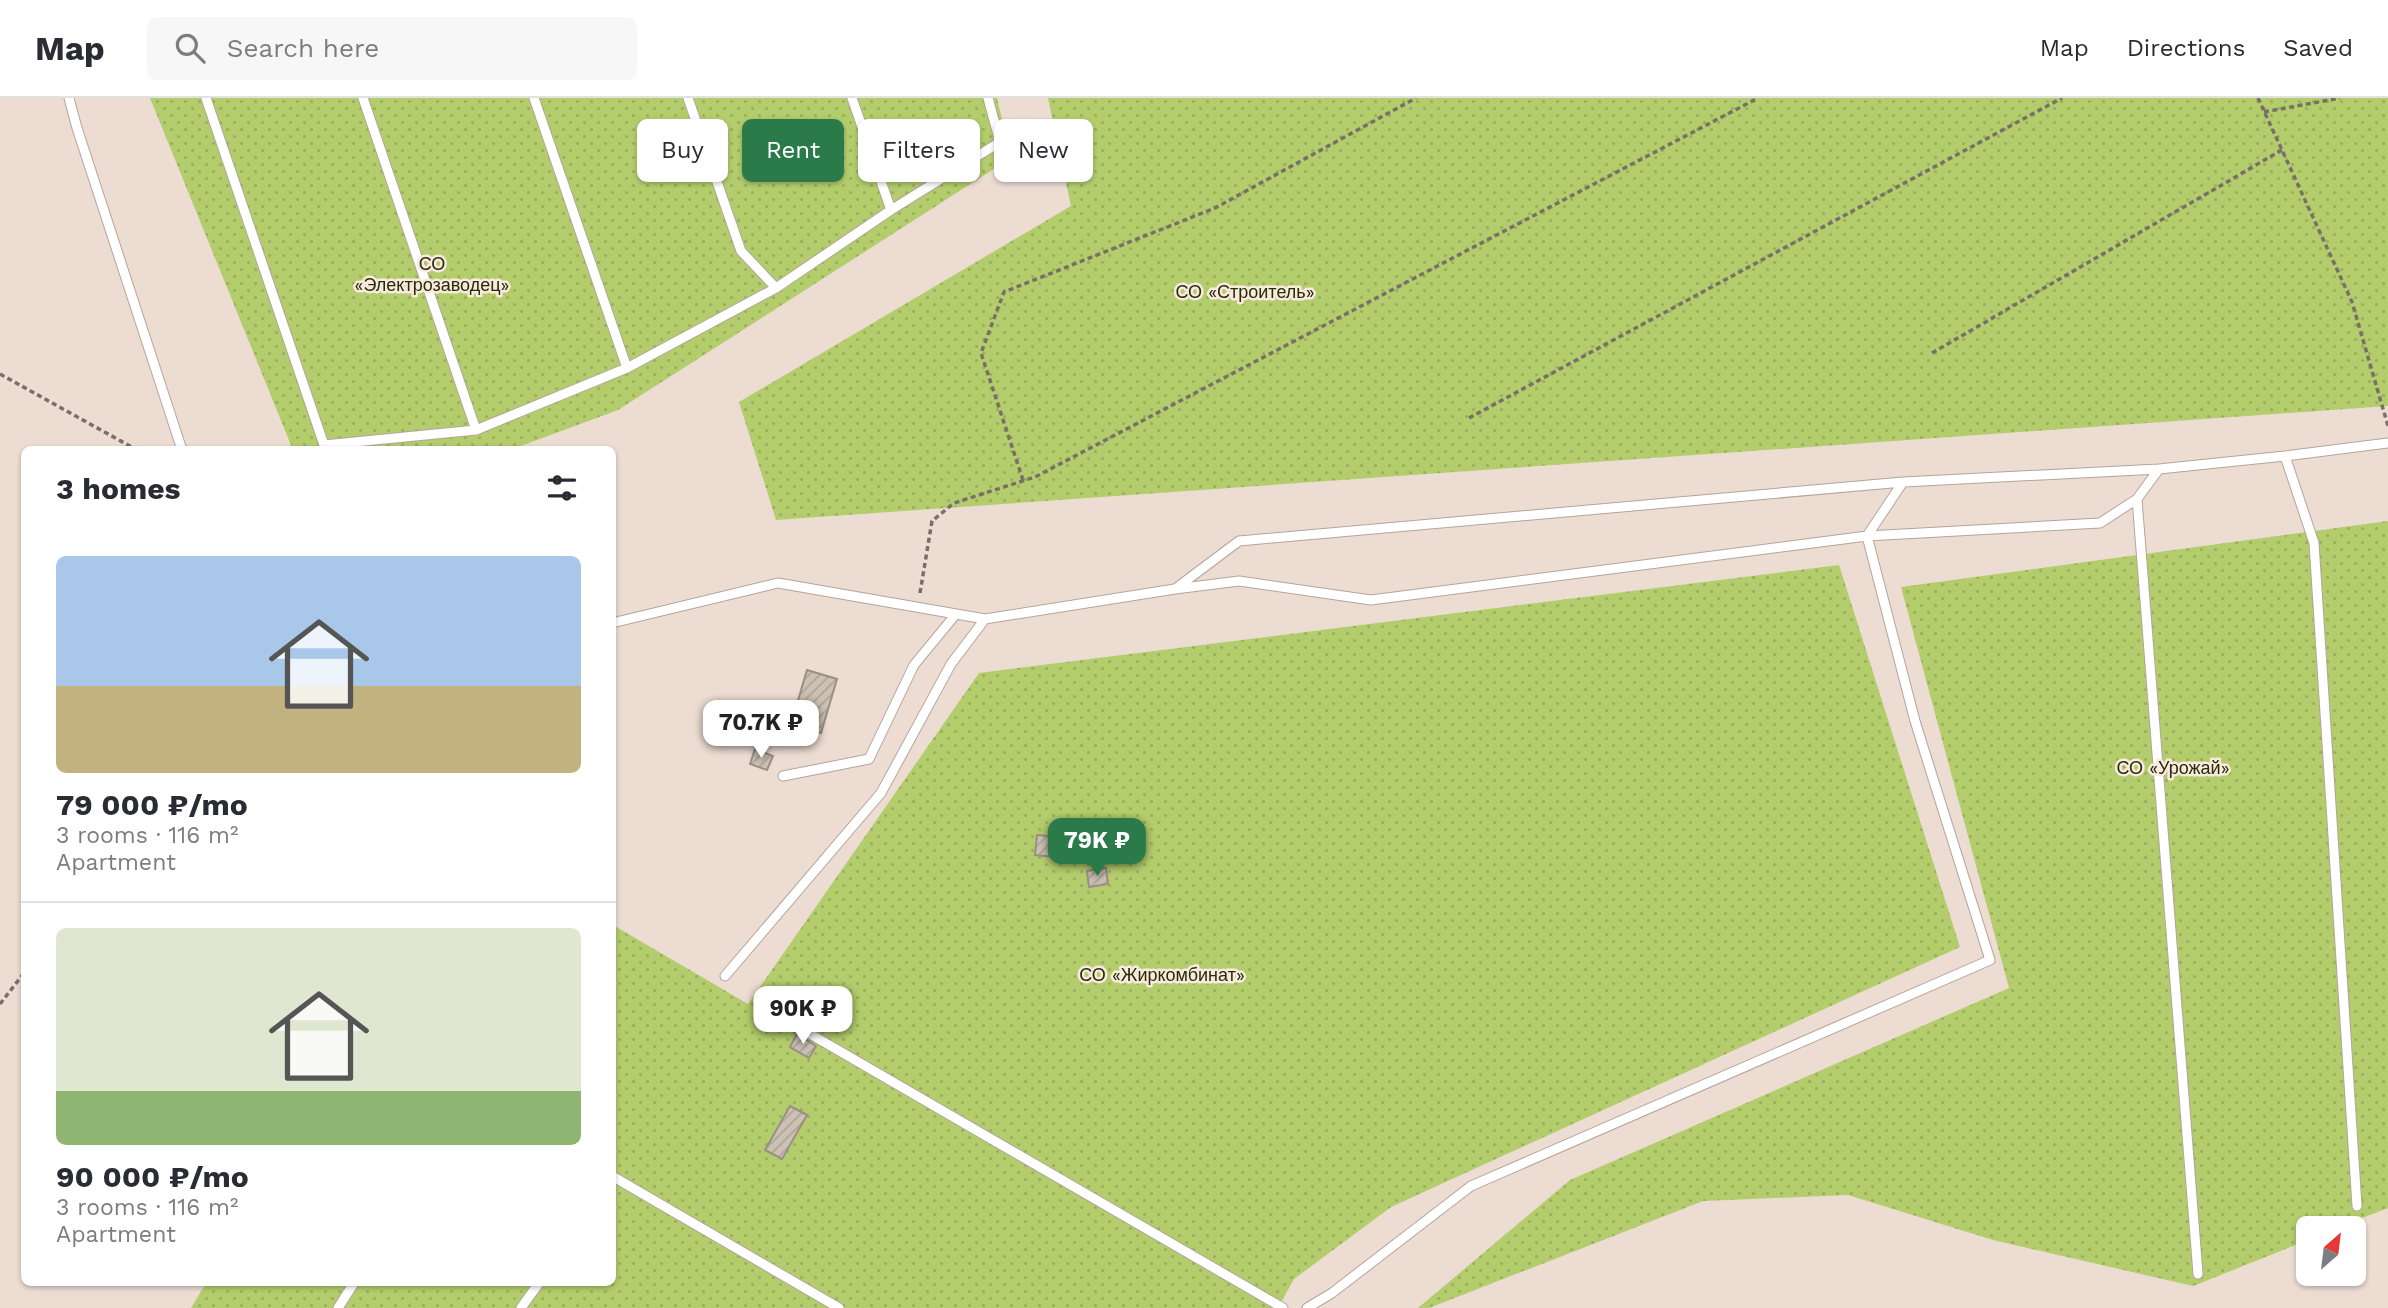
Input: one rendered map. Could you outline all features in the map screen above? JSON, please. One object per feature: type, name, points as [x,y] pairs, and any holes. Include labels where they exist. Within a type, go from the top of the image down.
[{"type":"lane","points":[[69,98],[181,446]]},
{"type":"lane","points":[[206,98],[324,445],[476,430],[627,368],[776,288],[891,209],[1000,142],[988,98]]},
{"type":"lane","points":[[363,98],[476,430]]},
{"type":"lane","points":[[534,98],[627,368]]},
{"type":"lane","points":[[688,98],[741,251],[776,288]]},
{"type":"lane","points":[[852,98],[891,209]]},
{"type":"lane","points":[[1175,589],[1238,541],[1903,482],[2159,469],[2388,443]]},
{"type":"lane","points":[[2285,456],[2314,543],[2357,1206]]},
{"type":"lane","points":[[616,622],[778,583],[985,619],[1239,581],[1371,600],[1867,536],[2100,523],[2137,499],[2159,469]]},
{"type":"lane","points":[[1307,1308],[1332,1293],[1471,1186],[1990,960],[1915,721],[1867,536],[1903,482]]},
{"type":"lane","points":[[2137,499],[2198,1274]]},
{"type":"lane","points":[[783,776],[869,759],[914,665],[956,614]]},
{"type":"lane","points":[[725,976],[881,793],[951,664],[985,619]]},
{"type":"lane","points":[[767,1009],[1283,1308]]},
{"type":"lane","points":[[616,1179],[839,1308]]},
{"type":"lane","points":[[338,1308],[352,1286]]},
{"type":"lane","points":[[521,1308],[537,1286]]},
{"type":"path","points":[[1023,480],[981,353],[1004,292],[1215,208],[1416,98]]},
{"type":"path","points":[[917,607],[932,521],[954,503],[1035,477],[1758,98]]},
{"type":"path","points":[[1469,418],[2062,98]]},
{"type":"path","points":[[2258,98],[2352,302],[2388,426]]},
{"type":"path","points":[[2264,112],[2340,98]]},
{"type":"path","points":[[1932,353],[2282,150]]},
{"type":"path","points":[[0,374],[130,446]]},
{"type":"path","points":[[0,1004],[21,977]]},
{"type":"green space","name":"СО «Электрозаводец»","points":[[150,98],[997,98],[1002,119],[994,119],[994,169],[980,178],[980,119],[858,119],[858,182],[974,182],[618,410],[521,446],[291,446]]},
{"type":"green space","name":"СО «Строитель»","points":[[1048,98],[2388,98],[2388,406],[776,520],[739,402],[1071,206],[1066,182],[1093,182],[1093,119],[1052,119]]},
{"type":"green space","name":"СО «Урожай»","points":[[2388,521],[2388,1208],[2366,1216],[2296,1216],[2296,1245],[2193,1286],[1993,1240],[1848,1195],[1703,1201],[1429,1308],[1418,1308],[1570,1180],[2009,988],[1901,587]]},
{"type":"green space","name":"СО «Жиркомбинат»","points":[[1839,565],[1960,947],[1391,1207],[1294,1279],[1278,1308],[191,1308],[204,1286],[616,1286],[616,927],[748,1004],[979,673]]},
{"type":"building","points":[[807,670],[837,679],[821,733],[791,724]]},
{"type":"building","points":[[755,749],[773,756],[767,770],[750,764]]},
{"type":"building","points":[[1037,835],[1056,837],[1055,857],[1035,855]]},
{"type":"building","points":[[1106,868],[1108,884],[1089,887],[1087,871]]},
{"type":"building","points":[[797,1034],[816,1046],[809,1058],[790,1047]]},
{"type":"building","points":[[790,1106],[807,1115],[782,1159],[765,1150]]}]
